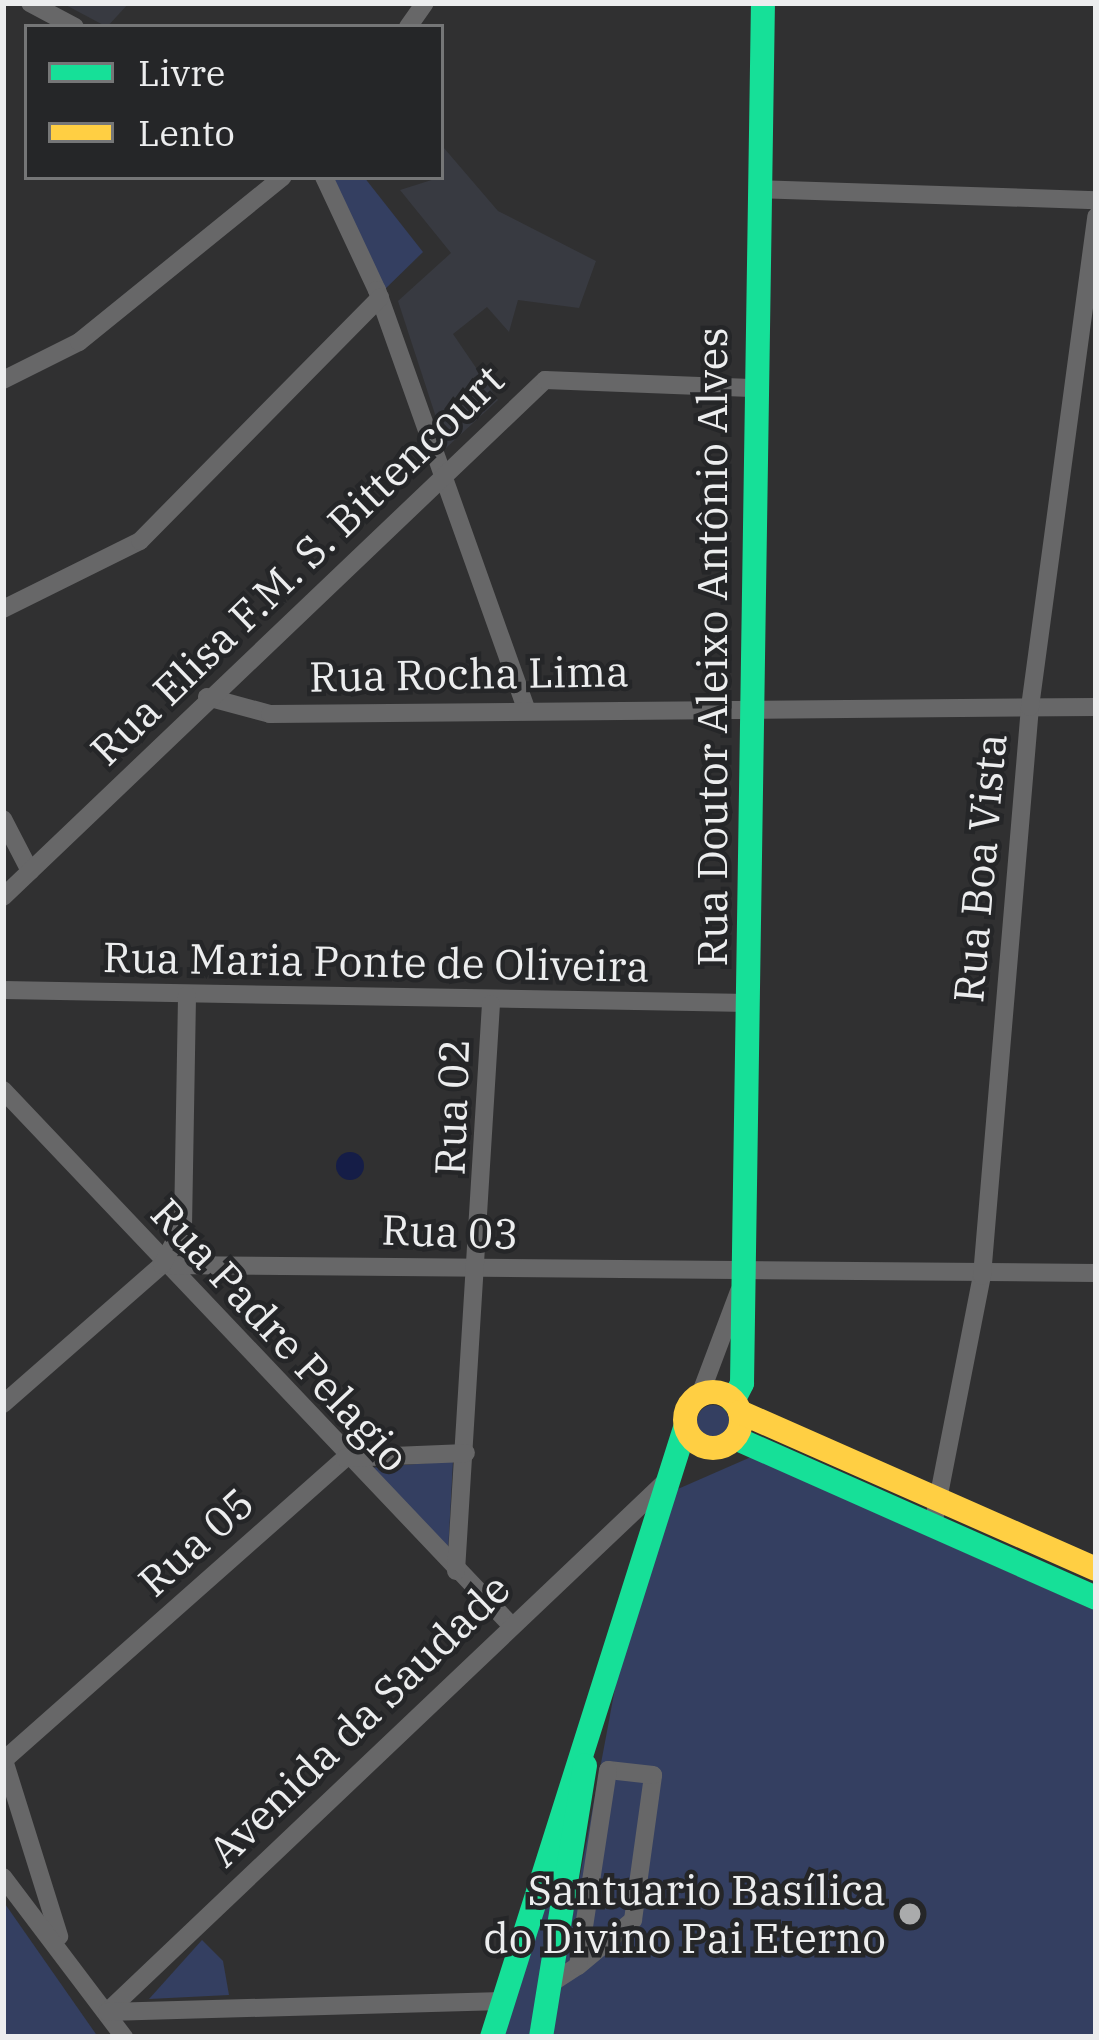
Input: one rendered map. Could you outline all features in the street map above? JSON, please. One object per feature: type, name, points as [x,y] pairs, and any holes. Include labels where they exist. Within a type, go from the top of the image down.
[{"type":"street","points":[[30,3],[69,24]]},
{"type":"street","name":"Rua Doutor Aleixo Antônio Alves","points":[[735,1438],[742,1383],[737,1284],[748,1003],[751,388],[763,3]]},
{"type":"street","points":[[3,380],[79,342],[280,180]]},
{"type":"street","points":[[325,180],[380,298],[525,706]]},
{"type":"street","points":[[758,189],[1096,200]]},
{"type":"street","name":"Rua Boa Vista","points":[[934,1525],[982,1276],[1030,707],[1096,216]]},
{"type":"street","points":[[3,609],[140,541],[380,298]]},
{"type":"street","name":"Rua Elisa F.M. S. Bittencourt","points":[[3,897],[441,468],[544,380],[751,388]]},
{"type":"street","name":"Rua Rocha Lima","points":[[207,698],[271,714],[525,706],[1096,706]]},
{"type":"street","points":[[3,819],[30,871]]},
{"type":"street","name":"Rua Maria Ponte de Oliveira","points":[[3,990],[491,1004],[748,1003]]},
{"type":"street","points":[[3,1404],[163,1265],[187,1193],[188,995]]},
{"type":"street","name":"Rua 02","points":[[456,1571],[482,1269],[491,1004]]},
{"type":"street","name":"Rua Padre Pelagio","points":[[3,1090],[345,1458],[510,1624]]},
{"type":"street","name":"Rua 03","points":[[163,1265],[482,1269],[737,1284],[1096,1273]]},
{"type":"street","name":"Rua Doutor Aleixo Antônio Alves","points":[[700,1395],[737,1284]]},
{"type":"street","points":[[492,2037],[586,1752],[664,1483],[700,1395],[1096,1570]]},
{"type":"street","points":[[686,1428],[710,1449]]},
{"type":"street","points":[[664,1483],[710,1449],[735,1438],[1096,1598]]},
{"type":"street","points":[[345,1458],[466,1453]]},
{"type":"street","name":"Rua 05","points":[[3,1759],[345,1458]]},
{"type":"street","name":"Avenida da Saudade","points":[[107,2012],[510,1624],[664,1483]]},
{"type":"street","points":[[541,2037],[586,1752]]},
{"type":"street","points":[[3,1759],[62,1947]]},
{"type":"street","points":[[550,1984],[578,1966],[633,1920],[653,1775],[608,1771],[578,1966]]},
{"type":"street","points":[[24,1899],[38,1859]]},
{"type":"street","points":[[3,1877],[62,1947],[124,2037]]},
{"type":"street","points":[[107,2012],[502,2001]]},
{"type":"shaded area","points":[[62,3],[129,3],[110,24]]},
{"type":"shaded area","points":[[444,148],[498,211],[596,261],[579,308],[518,300],[509,332],[487,307],[453,334],[498,400],[446,448],[398,301],[451,253],[400,190],[444,180]]},
{"type":"shaded area","points":[[328,180],[366,180],[423,252],[381,293]]},
{"type":"shaded area","points":[[350,1152],[360,1156],[364,1166],[360,1176],[350,1180],[340,1176],[336,1166],[340,1156]]},
{"type":"shaded area","points":[[713,1405],[724,1410],[729,1421],[724,1432],[713,1437],[702,1432],[697,1421],[702,1410]]},
{"type":"shaded area","points":[[751,1457],[1096,1611],[1096,2037],[550,2037],[616,1683],[671,1492]]},
{"type":"shaded area","points":[[453,1461],[448,1552],[369,1468]]},
{"type":"shaded area","points":[[568,1824],[529,2037],[501,2037]]},
{"type":"shaded area","points":[[3,1901],[98,2037],[3,2037]]},
{"type":"shaded area","points":[[202,1940],[223,1961],[229,1995],[149,1999]]},
{"type":"traffic: fast","points":[[733,1401],[742,1383],[763,3]]},
{"type":"traffic: fast","points":[[492,2037],[685,1428]]},
{"type":"traffic: fast","points":[[735,1438],[1096,1598]]},
{"type":"traffic: fast","points":[[541,2037],[585,1766]]},
{"type":"traffic: slow","points":[[713,1392],[733,1400],[741,1420],[733,1440],[713,1448],[693,1440],[685,1420],[693,1400],[713,1392]]},
{"type":"traffic: slow","points":[[740,1412],[1096,1569]]},
{"type":"place","name":"Santuario Basílica do Divino Pai Eterno","points":[[910,1914]]}]
